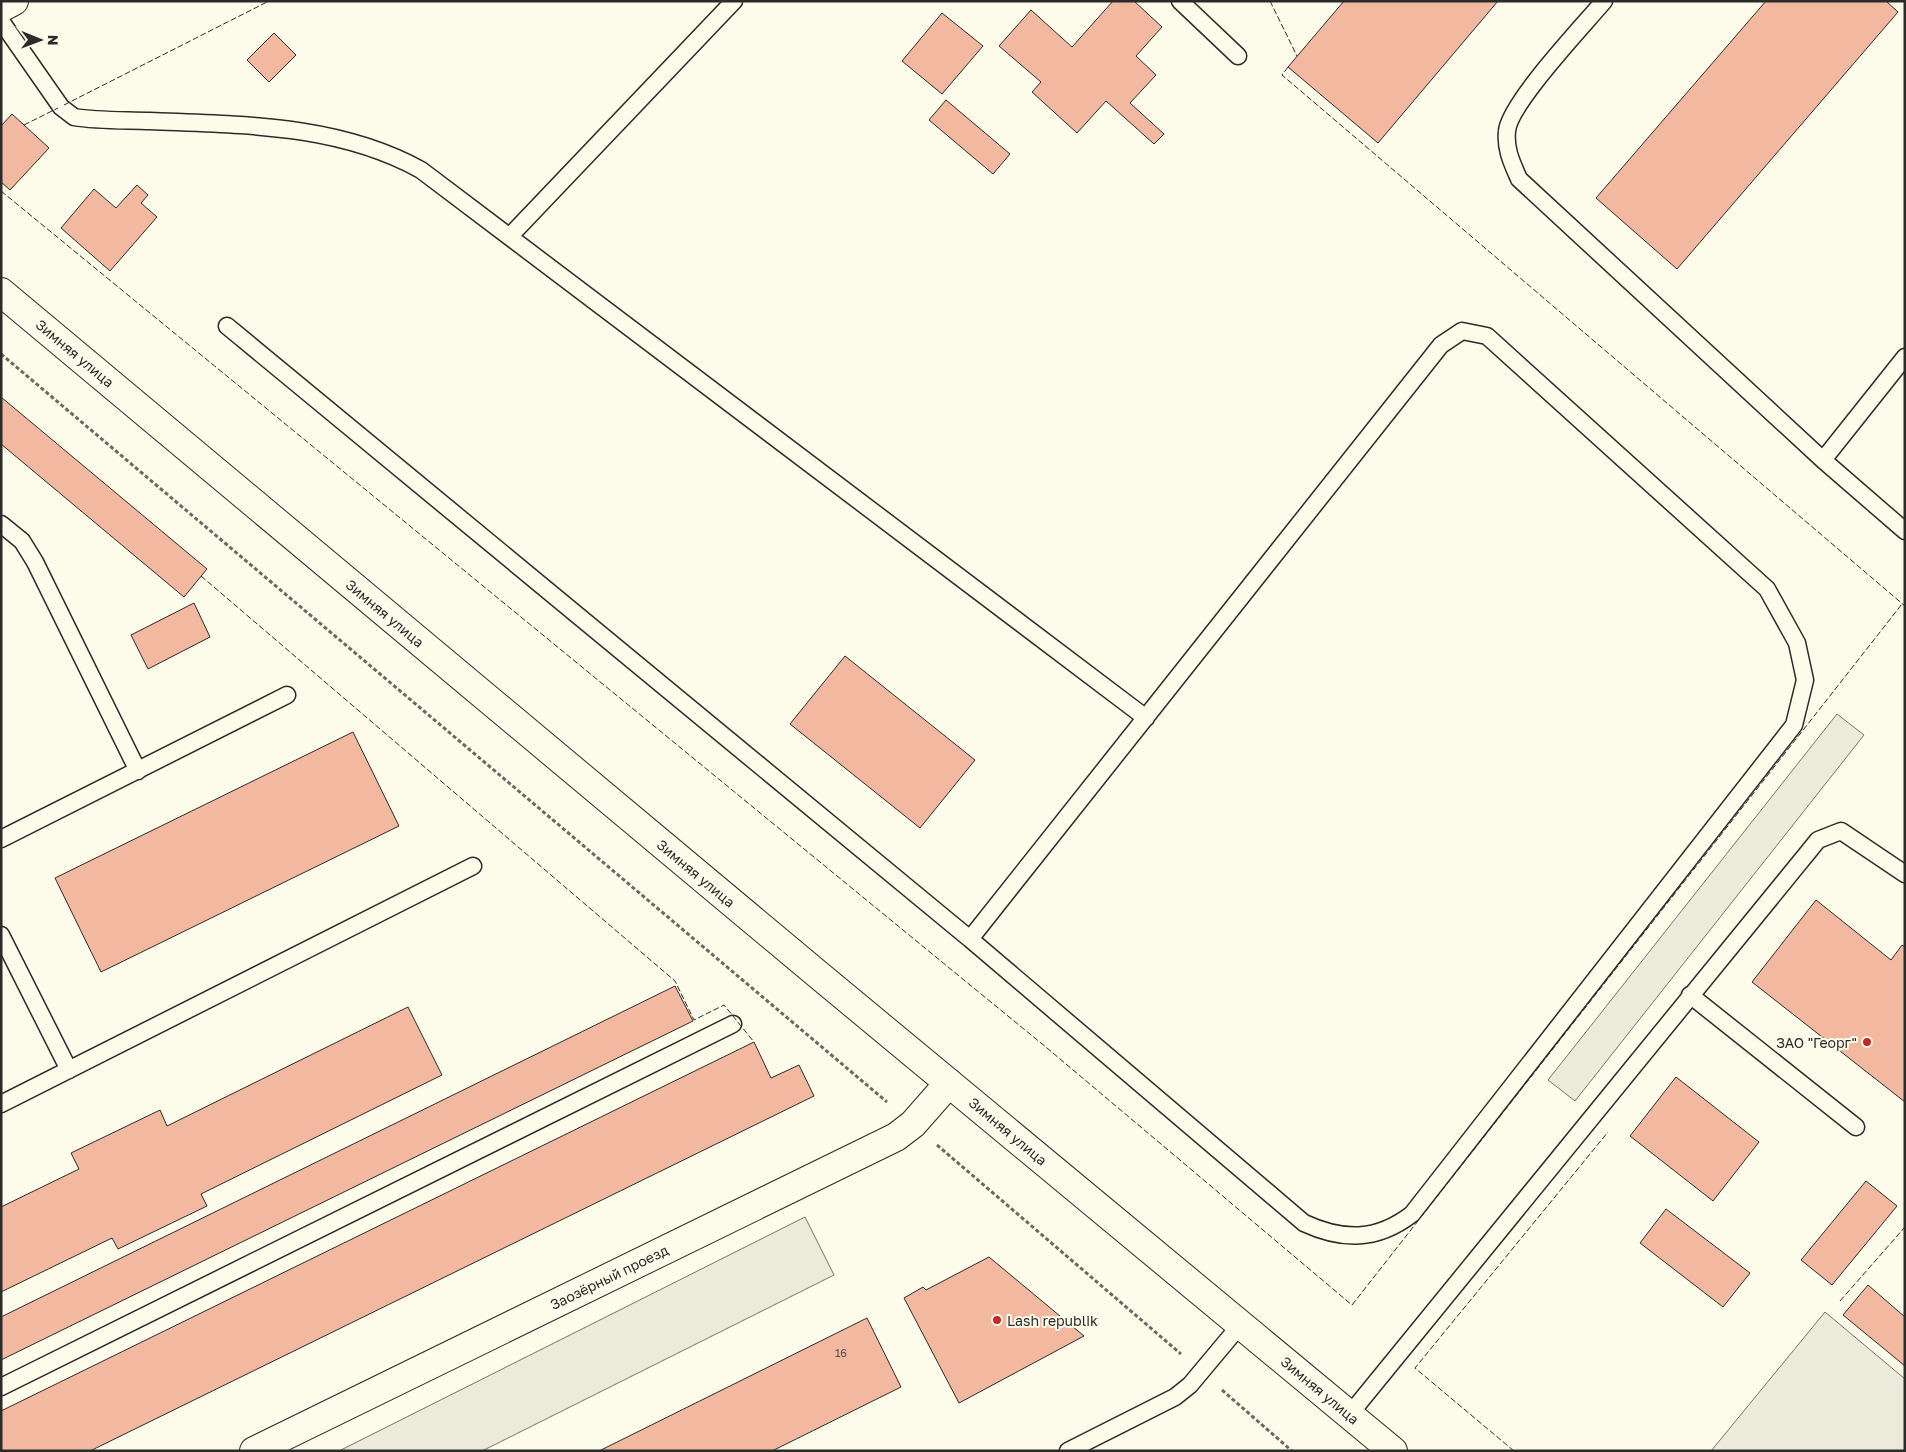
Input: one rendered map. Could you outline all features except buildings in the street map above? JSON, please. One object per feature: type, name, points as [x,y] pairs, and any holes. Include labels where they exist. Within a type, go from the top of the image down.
[{"type":"main road","points":[[1,8],[14,1]]},
{"type":"main road","name":"Зимняя улица","points":[[1,292],[1393,1451]]},
{"type":"main road","name":"Заозёрный проезд","points":[[263,1449],[896,1137],[913,1124],[949,1083]]},
{"type":"lane","points":[[510,236],[734,1]]},
{"type":"lane","points":[[1180,1],[1238,56]]},
{"type":"lane","points":[[1604,1],[1516,106],[1507,130],[1508,155],[1519,179],[1823,460],[1905,531]]},
{"type":"lane","points":[[1,21],[61,107],[74,117],[275,128],[324,134],[364,144],[394,155],[421,170],[1146,718]]},
{"type":"lane","points":[[227,326],[970,939],[1304,1223],[1326,1233],[1351,1236],[1374,1234],[1396,1226],[1412,1214],[1794,725],[1805,680],[1797,643],[1767,589],[1487,336],[1462,331],[1440,345],[970,939]]},
{"type":"lane","points":[[1823,460],[1905,357]]},
{"type":"lane","points":[[1,524],[22,541],[35,562],[138,771]]},
{"type":"lane","points":[[1,839],[287,695]]},
{"type":"lane","points":[[1350,1414],[1818,840],[1841,830],[1905,874]]},
{"type":"lane","points":[[1,1104],[473,866]]},
{"type":"lane","points":[[1,935],[69,1070]]},
{"type":"lane","points":[[1690,996],[1856,1127]]},
{"type":"lane","points":[[1,1387],[733,1024]]},
{"type":"lane","points":[[1068,1451],[1174,1397],[1190,1386],[1241,1324]]},
{"type":"path","points":[[1,354],[913,1124],[1292,1451]]},
{"type":"shaded area","points":[[1837,714],[1864,735],[1575,1101],[1548,1080]]},
{"type":"shaded area","points":[[805,1217],[834,1275],[482,1451],[339,1451]]},
{"type":"shaded area","points":[[1825,1312],[1905,1379],[1905,1451],[1711,1451]]},
{"type":"fence","points":[[64,105],[269,1]]},
{"type":"fence","points":[[1270,1],[1297,56]]},
{"type":"fence","points":[[1288,67],[1282,75],[1905,606]]},
{"type":"fence","points":[[24,125],[58,108]]},
{"type":"fence","points":[[1,191],[1047,1048],[1352,1305],[1902,604]]},
{"type":"fence","points":[[201,576],[675,981],[694,1020],[724,1005],[754,1042]]},
{"type":"fence","points":[[1514,1451],[1415,1368],[1608,1132]]},
{"type":"fence","points":[[1840,1301],[1905,1227]]},
{"type":"place","name":"ЗАО \"Георг\"","points":[[1867,1042]]},
{"type":"place","name":"Lash republik","points":[[997,1320]]}]
